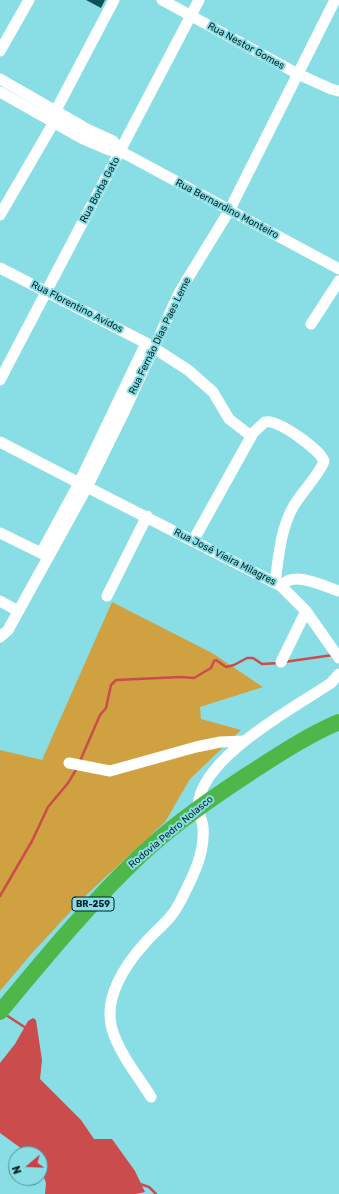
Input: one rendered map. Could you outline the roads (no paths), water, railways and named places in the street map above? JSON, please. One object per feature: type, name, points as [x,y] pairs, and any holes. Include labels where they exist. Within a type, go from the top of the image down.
[{"type":"highway","name":"Rodovia Pedro Nolasco","points":[[0,1012],[99,897],[142,854],[198,808],[271,759],[339,722]]},
{"type":"street","points":[[0,51],[29,0]]},
{"type":"street","points":[[0,215],[55,117],[114,0]]},
{"type":"street","name":"Rua Nestor Gomes","points":[[162,0],[298,74],[336,92]]},
{"type":"street","name":"Rua Borba Gato","points":[[0,380],[199,0]]},
{"type":"street","name":"Rua Fernão Dias Paes Leme","points":[[4,634],[18,610],[44,554],[126,408],[149,345],[229,211],[335,0]]},
{"type":"street","name":"Rua Bernardino Monteiro","points":[[0,79],[55,117],[83,139],[109,150],[120,151],[229,211],[338,264]]},
{"type":"street","name":"Rua Bernardino Monteiro","points":[[0,92],[55,117]]},
{"type":"street","name":"Rua Florentino Avidos","points":[[0,268],[149,345],[202,380],[212,392],[229,419],[251,436]]},
{"type":"street","points":[[311,324],[339,281]]},
{"type":"street","points":[[193,541],[251,436],[265,422],[276,422],[300,439],[324,460],[322,466],[296,503],[285,524],[281,536],[278,584],[288,580],[300,579],[339,591]]},
{"type":"street","name":"Rua José Vieira Milagres","points":[[0,442],[83,485],[148,516],[193,541],[278,584],[306,611],[339,658]]},
{"type":"street","points":[[107,596],[148,516]]},
{"type":"street","points":[[0,533],[44,554]]},
{"type":"street","points":[[0,601],[18,610]]},
{"type":"street","points":[[281,662],[306,611]]},
{"type":"street","points":[[151,1097],[117,1042],[110,1024],[109,1008],[120,979],[132,958],[172,916],[196,870],[203,842],[202,821],[198,808],[206,783],[214,770],[226,756],[244,742],[331,683],[339,674]]},
{"type":"street","points":[[68,762],[110,771],[196,747],[220,742],[244,742]]},
{"type":"waterway","points":[[284,662],[333,655]]},
{"type":"waterway","points":[[80,761],[100,715],[106,708],[111,685],[116,680],[181,677],[194,678],[211,668],[216,660],[226,667],[234,665],[247,658],[253,658],[262,664],[279,663]]},
{"type":"waterway","points":[[0,896],[32,841],[48,807],[68,783],[77,768]]},
{"type":"waterway","points":[[6,1015],[26,1028]]},
{"type":"waterway","points":[[140,1184],[149,1187],[156,1194]]}]
